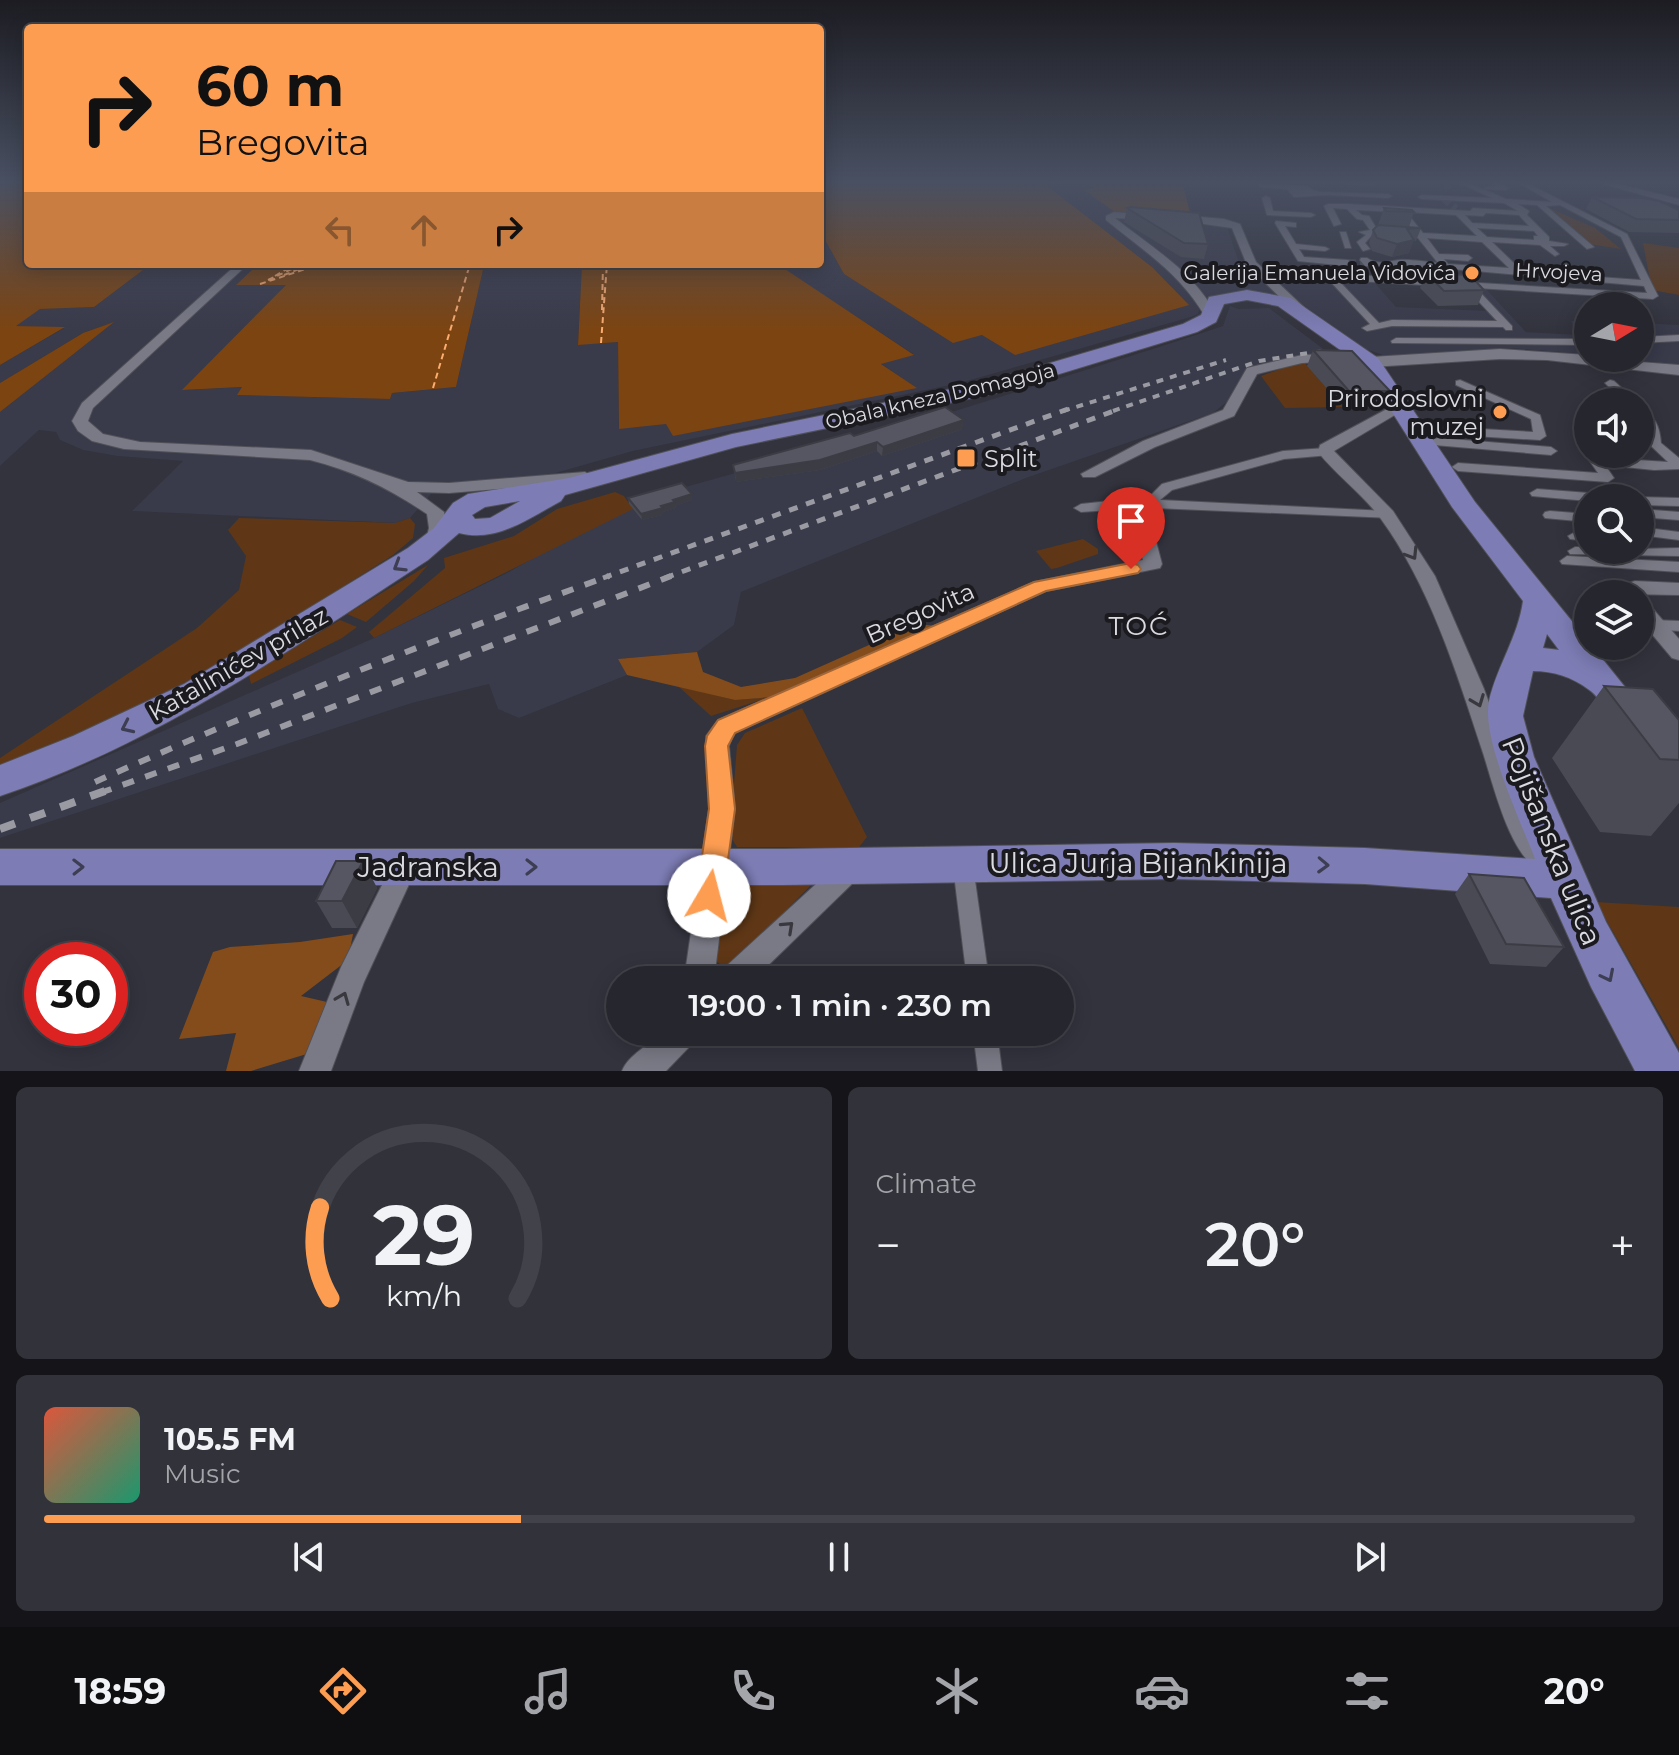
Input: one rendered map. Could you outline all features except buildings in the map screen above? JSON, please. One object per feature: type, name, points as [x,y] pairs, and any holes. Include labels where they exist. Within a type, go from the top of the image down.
[{"type":"main road","name":"Obala kneza Domagoja","points":[[459,517],[467,527],[491,527],[571,486],[604,476],[732,441],[1003,385],[1190,328],[1210,315],[1212,306],[1219,299],[1241,295],[1279,300],[1304,314]]},
{"type":"main road","points":[[1304,314],[1374,366],[1465,507],[1654,747]]},
{"type":"main road","name":"Katalinićev prilaz","points":[[0,781],[86,746],[196,693],[434,543],[459,517]]},
{"type":"main road","name":"Pojišanska ulica","points":[[1538,600],[1535,629],[1508,694],[1506,721],[1562,880],[1619,997],[1662,1071]]},
{"type":"main road","points":[[1523,661],[1545,658],[1562,661],[1585,672],[1610,691]]},
{"type":"main road","name":"Ulica Jurja Bijankinija","points":[[713,868],[963,862],[1334,865],[1562,880]]},
{"type":"main road","name":"Jadranska","points":[[0,867],[713,868]]},
{"type":"street","points":[[1126,231],[1165,262],[1203,300],[1210,315]]},
{"type":"street","points":[[1237,231],[1251,263],[1264,271],[1275,287],[1297,304],[1304,314]]},
{"type":"street","points":[[1284,231],[1301,259],[1348,263]]},
{"type":"street","points":[[1416,231],[1446,267],[1464,279],[1505,324],[1521,347]]},
{"type":"street","points":[[1477,231],[1519,273]]},
{"type":"street","points":[[1539,231],[1546,239],[1537,238],[1555,254]]},
{"type":"street","points":[[1571,231],[1590,247]]},
{"type":"street","points":[[1464,279],[1519,273],[1644,283],[1624,236],[1614,231]]},
{"type":"street","points":[[1446,267],[1368,264],[1361,242],[1371,233],[1602,248]]},
{"type":"street","points":[[1343,234],[1349,248]]},
{"type":"street","points":[[1516,241],[1530,252]]},
{"type":"street","points":[[1292,246],[1325,249]]},
{"type":"street","points":[[1478,248],[1495,249]]},
{"type":"street","points":[[1436,256],[1468,258]]},
{"type":"street","points":[[1568,266],[1580,277]]},
{"type":"street","name":"Obala kneza Domagoja","points":[[239,268],[87,406],[82,413],[82,427],[94,437],[140,447],[311,455],[341,463],[394,485],[449,488],[604,476]]},
{"type":"street","name":"Hrvojeva","points":[[1271,273],[1464,279],[1653,296],[1644,283]]},
{"type":"street","points":[[1330,276],[1372,327],[1505,324]]},
{"type":"street","points":[[1654,339],[1679,338]]},
{"type":"street","points":[[1396,341],[1521,347],[1679,370]]},
{"type":"street","points":[[1089,474],[1149,444],[1229,413],[1249,373],[1257,369],[1314,358],[1406,370],[1521,347],[1574,343]]},
{"type":"street","points":[[1429,430],[1540,436],[1536,417],[1460,383]]},
{"type":"street","points":[[1610,383],[1616,388]]},
{"type":"street","points":[[1326,452],[1326,448],[1336,440],[1400,406]]},
{"type":"street","points":[[1654,427],[1655,444],[1679,465]]},
{"type":"street","points":[[1438,442],[1551,451]]},
{"type":"street","points":[[1144,530],[1143,522],[1149,504],[1167,487],[1283,455],[1326,452],[1387,515],[1425,576],[1484,719],[1522,830],[1537,853],[1562,880]]},
{"type":"street","points":[[1458,467],[1608,478],[1595,460],[1654,466],[1679,465]]},
{"type":"street","points":[[394,485],[420,499],[435,512],[438,528],[434,543]]},
{"type":"street","points":[[1537,493],[1574,496]]},
{"type":"street","points":[[1654,501],[1679,502]]},
{"type":"street","points":[[1081,508],[1149,504],[1387,515]]},
{"type":"street","points":[[1654,514],[1679,516]]},
{"type":"street","points":[[1550,515],[1574,517]]},
{"type":"street","name":"Bregovita","points":[[713,868],[722,809],[718,736],[737,720],[809,691],[1041,586],[1153,564],[1144,530]]},
{"type":"street","points":[[1654,533],[1679,536]]},
{"type":"street","points":[[1654,551],[1679,552]]},
{"type":"street","points":[[1654,562],[1679,567]]},
{"type":"street","points":[[1654,588],[1679,589]]},
{"type":"street","points":[[1654,624],[1676,641]]},
{"type":"street","points":[[963,862],[976,966]]},
{"type":"street","points":[[747,966],[853,866]]},
{"type":"street","points":[[315,1071],[351,977],[404,867]]},
{"type":"street","points":[[701,966],[713,868]]},
{"type":"street","points":[[638,1071],[670,1046]]},
{"type":"street","points":[[987,1046],[990,1071]]},
{"type":"shaded area","points":[[0,231],[24,231],[24,268],[146,268],[94,307],[40,309],[16,326],[65,327],[0,365]]},
{"type":"shaded area","points":[[824,231],[1105,231],[1152,267],[1189,305],[1015,355],[982,335],[953,343],[844,274],[824,238]]},
{"type":"shaded area","points":[[1106,231],[1228,231],[1242,272],[1373,281],[1396,307],[1488,311],[1464,287],[1485,288],[1526,332],[1574,335],[1574,353],[1508,348],[1395,359],[1365,349],[1302,304],[1234,292],[1207,299],[1200,306],[1198,314],[1191,317],[960,383],[633,451],[538,478],[458,484],[432,493],[410,518],[395,523],[132,511],[183,461],[83,450],[60,440],[56,432],[39,430],[0,466],[0,412],[112,323],[83,333],[0,383],[0,365],[64,328],[14,326],[40,309],[94,307],[146,268],[254,268],[237,284],[287,284],[183,390],[244,387],[238,395],[390,399],[392,393],[456,387],[483,270],[582,268],[578,344],[618,342],[619,428],[915,387],[880,363],[913,354],[784,269],[824,268],[824,238],[844,274],[953,342],[982,335],[1152,267]]},
{"type":"shaded area","points":[[1574,231],[1599,231],[1621,249],[1589,244]]},
{"type":"shaded area","points":[[1643,243],[1679,248],[1679,295],[1652,290]]},
{"type":"shaded area","points":[[254,268],[509,268],[483,270],[456,387],[392,393],[390,399],[237,395],[242,387],[182,390],[286,285],[236,285]]},
{"type":"shaded area","points":[[582,268],[794,268],[785,269],[914,355],[881,364],[917,388],[673,436],[666,424],[619,429],[618,342],[578,345]]},
{"type":"shaded area","points":[[1230,306],[1238,309],[1269,308],[1330,354],[1252,368],[1243,374],[1233,397],[1213,413],[1026,478],[741,592],[734,625],[697,652],[619,659],[627,675],[519,718],[498,709],[489,684],[412,703],[0,838],[0,803],[374,638],[507,573],[628,503],[942,415],[1159,347],[1223,326]]},
{"type":"shaded area","points":[[114,322],[0,412],[0,383],[83,333]]},
{"type":"shaded area","points":[[1654,324],[1679,325],[1679,366],[1654,362]]},
{"type":"shaded area","points":[[1303,361],[1343,407],[1285,408],[1261,376]]},
{"type":"shaded area","points":[[615,492],[624,496],[633,509],[374,638],[369,632],[445,568],[444,558],[514,536],[557,509]]},
{"type":"shaded area","points":[[239,518],[395,523],[410,518],[415,524],[413,538],[393,555],[222,663],[129,712],[0,768],[0,758],[197,628],[239,590],[246,556],[228,530]]},
{"type":"shaded area","points":[[1083,539],[1098,549],[1098,554],[1057,568],[1051,569],[1036,551]]},
{"type":"shaded area","points":[[428,565],[366,622],[347,614]]},
{"type":"shaded area","points":[[340,620],[357,627],[342,638],[251,684],[249,675]]},
{"type":"shaded area","points":[[916,624],[938,626],[785,696],[735,700],[627,675],[618,659],[697,652],[703,672],[741,687],[795,678]]},
{"type":"shaded area","points":[[678,686],[735,700],[770,697],[711,716]]},
{"type":"shaded area","points":[[802,708],[867,837],[859,847],[737,847],[730,836],[737,745],[745,733]]},
{"type":"shaded area","points":[[725,878],[815,881],[731,966],[722,966],[714,959]]},
{"type":"shaded area","points":[[1596,902],[1679,907],[1679,1048]]},
{"type":"shaded area","points":[[353,934],[348,960],[301,996],[327,1002],[310,1053],[251,1071],[226,1071],[236,1033],[179,1039],[213,952],[230,947]]},
{"type":"ferry route","points":[[275,276],[288,268]]},
{"type":"ferry route","points":[[268,280],[294,268]]},
{"type":"ferry route","points":[[284,275],[302,268]]},
{"type":"ferry route","points":[[260,284],[309,268]]},
{"type":"ferry route","points":[[433,388],[469,268]]},
{"type":"ferry route","points":[[602,310],[603,268]]},
{"type":"ferry route","points":[[601,343],[607,268]]},
{"type":"tunnel","points":[[1348,263],[1368,264]]},
{"type":"railway","points":[[1113,411],[1259,361],[1327,350]]},
{"type":"railway","points":[[1063,411],[1226,360]]},
{"type":"railway","points":[[603,578],[1068,409]]},
{"type":"railway","points":[[665,578],[1119,409]]},
{"type":"railway","points":[[95,782],[350,674],[609,576]]},
{"type":"railway","points":[[100,793],[237,744],[671,576]]},
{"type":"railway","points":[[0,829],[105,791]]},
{"type":"place","name":"Galerija Emanuela Vidovića","points":[[1472,273]]},
{"type":"place","name":"Prirodoslovni muzej","points":[[1500,412]]},
{"type":"place","name":"Split","points":[[966,458]]},
{"type":"district","name":"TOĆ","points":[[1139,626]]},
{"type":"route","points":[[709,896],[722,809],[717,746],[718,736],[726,726],[1041,586],[1131,569]]}]
